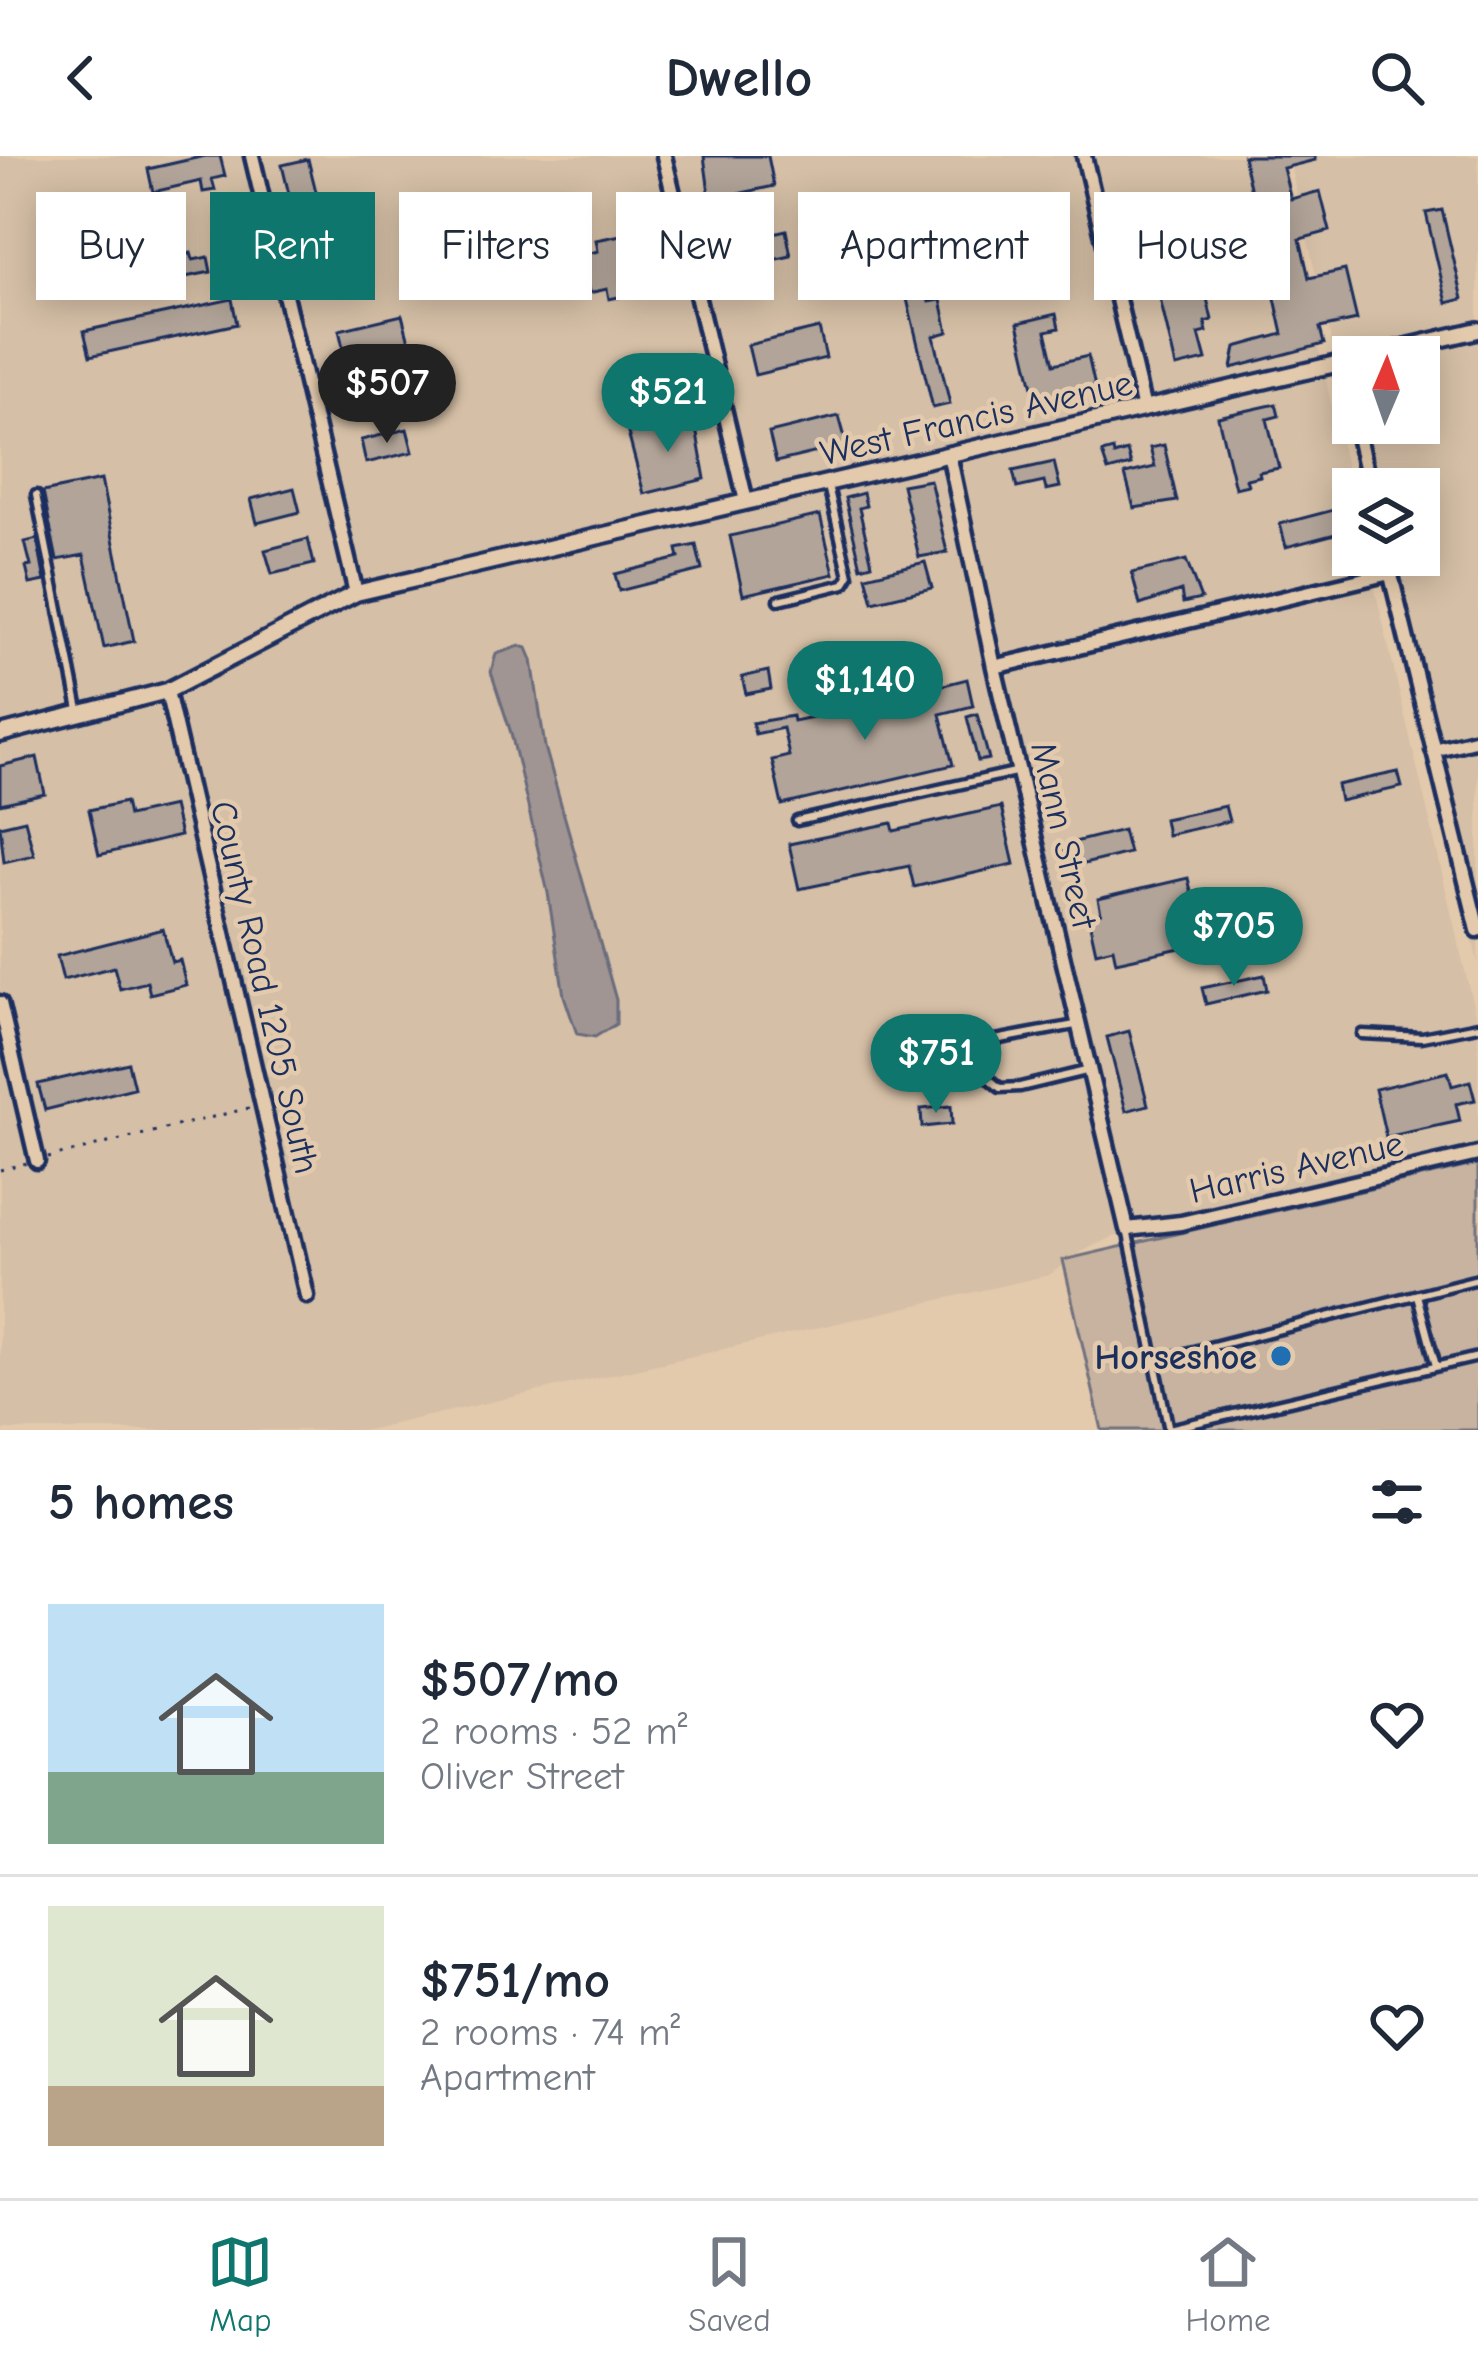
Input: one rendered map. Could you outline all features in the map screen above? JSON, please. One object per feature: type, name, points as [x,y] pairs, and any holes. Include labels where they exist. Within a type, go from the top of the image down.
[{"type":"street","points":[[252,156],[356,593]]},
{"type":"street","points":[[664,156],[746,502]]},
{"type":"street","points":[[1084,156],[1144,409]]},
{"type":"street","points":[[1440,339],[1478,330]]},
{"type":"street","name":"West Francis Avenue","points":[[0,734],[167,691],[356,593],[1332,365]]},
{"type":"street","name":"Mann Street","points":[[949,454],[994,667],[1127,1229]]},
{"type":"street","points":[[994,667],[1377,576]]},
{"type":"street","points":[[1391,576],[1478,930]]},
{"type":"street","points":[[986,628],[1004,653],[1034,657]]},
{"type":"street","name":"County Road 1205 South","points":[[167,691],[307,1297]]},
{"type":"street","points":[[1433,750],[1478,739]]},
{"type":"street","points":[[0,1004],[37,1161]]},
{"type":"street","name":"Harris Avenue","points":[[1127,1229],[1180,1223],[1478,1154]]},
{"type":"lane","points":[[779,600],[844,584],[848,576],[827,482]]},
{"type":"lane","points":[[36,495],[80,713]]},
{"type":"lane","points":[[796,821],[1019,771]]},
{"type":"lane","points":[[1079,1024],[995,1040],[985,1056],[988,1078],[1000,1088],[1020,1087],[1090,1070]]},
{"type":"lane","points":[[1362,1034],[1422,1037],[1478,1026]]},
{"type":"lane","points":[[1127,1229],[1169,1429],[1478,1357]]},
{"type":"lane","points":[[1154,1360],[1478,1280]]},
{"type":"lane","points":[[1417,1295],[1436,1366]]},
{"type":"path","points":[[0,1169],[263,1105]]},
{"type":"shaded area","points":[[0,156],[1273,156],[1281,192],[1094,192],[1094,300],[1290,300],[1290,228],[1332,406],[1332,444],[1341,444],[1347,468],[1332,468],[1332,576],[1372,576],[1478,1026],[1478,1150],[1112,1237],[1049,1275],[367,1430],[0,1430]]},
{"type":"shaded area","points":[[1288,156],[1478,156],[1478,963],[1387,576],[1440,576],[1440,468],[1361,468],[1355,444],[1440,444],[1440,336],[1332,336],[1332,344]]},
{"type":"shaded area","points":[[527,648],[532,660],[545,747],[616,1000],[616,1024],[595,1037],[577,1034],[564,996],[548,893],[511,733],[491,672],[496,654]]},
{"type":"shaded area","name":"Horseshoe","points":[[1478,1164],[1478,1430],[1102,1430],[1063,1260]]},
{"type":"building","points":[[220,156],[225,176],[212,179],[215,190],[203,192],[201,181],[153,192],[148,169]]},
{"type":"building","points":[[704,156],[768,156],[774,186],[709,192]]},
{"type":"building","points":[[1243,156],[1315,156],[1315,160],[1283,168],[1289,192],[1251,192]]},
{"type":"building","points":[[308,159],[316,192],[288,192],[282,165]]},
{"type":"building","points":[[1320,191],[1330,231],[1300,239],[1309,278],[1345,270],[1357,320],[1320,328],[1324,344],[1232,368],[1236,347],[1283,334],[1275,300],[1290,300],[1290,195],[1291,199]]},
{"type":"building","points":[[1442,210],[1463,299],[1447,303],[1426,213]]},
{"type":"building","points":[[786,230],[791,256],[774,260],[774,233]]},
{"type":"building","points":[[616,236],[616,298],[609,299],[607,289],[592,292],[596,240]]},
{"type":"building","points":[[191,253],[193,260],[208,257],[210,272],[186,277],[186,254]]},
{"type":"building","points":[[227,300],[232,300],[237,324],[90,356],[84,331]]},
{"type":"building","points":[[907,300],[941,300],[948,332],[934,336],[950,404],[933,408]]},
{"type":"building","points":[[1160,300],[1207,300],[1212,320],[1205,322],[1207,332],[1199,334],[1206,360],[1176,367]]},
{"type":"building","points":[[1056,314],[1059,328],[1046,331],[1054,364],[1088,356],[1095,387],[1036,400],[1018,323]]},
{"type":"building","points":[[402,315],[410,345],[346,360],[339,330]]},
{"type":"building","points":[[819,328],[826,358],[755,375],[748,345]]},
{"type":"building","points":[[1276,404],[1279,416],[1267,419],[1279,468],[1259,472],[1260,476],[1246,479],[1248,485],[1235,488],[1218,417]]},
{"type":"building","points":[[839,416],[847,445],[776,462],[769,433]]},
{"type":"building","points":[[694,417],[705,479],[644,494],[628,433]]},
{"type":"building","points":[[407,429],[413,452],[366,463],[361,440]]},
{"type":"building","points":[[1164,445],[1177,501],[1134,508],[1125,474],[1155,467],[1150,448]]},
{"type":"building","points":[[1113,450],[1114,455],[1127,451],[1131,465],[1108,471],[1102,453]]},
{"type":"building","points":[[1054,462],[1060,487],[1046,490],[1044,482],[1017,488],[1013,471]]},
{"type":"building","points":[[101,480],[134,641],[104,648],[84,555],[57,560],[43,492]]},
{"type":"building","points":[[930,480],[947,552],[919,557],[902,485]]},
{"type":"building","points":[[294,488],[300,512],[257,523],[251,499]]},
{"type":"building","points":[[863,493],[866,506],[859,508],[872,564],[861,567],[845,498]]},
{"type":"building","points":[[1332,510],[1332,535],[1286,547],[1280,524]]},
{"type":"building","points":[[820,515],[834,574],[743,595],[730,536]]},
{"type":"building","points":[[37,539],[45,581],[30,584],[25,542]]},
{"type":"building","points":[[308,539],[314,564],[272,574],[265,550]]},
{"type":"building","points":[[696,545],[702,570],[619,591],[615,574],[679,558],[677,549]]},
{"type":"building","points":[[1186,560],[1201,599],[1183,603],[1181,591],[1140,605],[1132,573]]},
{"type":"building","points":[[925,562],[932,588],[873,602],[866,576]]},
{"type":"building","points":[[768,671],[771,689],[746,694],[742,677]]},
{"type":"building","points":[[967,679],[973,706],[940,714],[953,765],[782,805],[772,760],[789,756],[783,728],[755,734],[752,723],[818,716],[816,710],[827,707],[828,713]]},
{"type":"building","points":[[977,714],[989,759],[978,761],[967,717]]},
{"type":"building","points":[[37,757],[45,794],[0,804],[0,766]]},
{"type":"building","points":[[1398,772],[1402,787],[1340,801],[1337,785]]},
{"type":"building","points":[[125,802],[128,816],[173,806],[180,836],[99,855],[89,810]]},
{"type":"building","points":[[1225,806],[1229,821],[1167,835],[1164,819]]},
{"type":"building","points":[[1001,807],[1014,864],[914,887],[909,866],[799,889],[789,844],[892,823],[894,831]]},
{"type":"building","points":[[25,820],[34,855],[4,862],[0,826]]},
{"type":"building","points":[[1123,830],[1129,853],[1068,868],[1062,845]]},
{"type":"building","points":[[1188,878],[1203,943],[1116,962],[1113,948],[1096,952],[1088,916],[1101,913],[1098,899]]},
{"type":"building","points":[[163,929],[172,962],[180,960],[186,985],[150,994],[147,982],[120,989],[114,967],[63,980],[57,956]]},
{"type":"building","points":[[1264,975],[1267,990],[1206,1004],[1202,988]]},
{"type":"building","points":[[1129,1031],[1148,1105],[1126,1111],[1107,1037]]},
{"type":"building","points":[[967,1036],[969,1055],[962,1056],[963,1066],[957,1067],[959,1084],[921,1090],[919,1078],[948,1074],[943,1039]]},
{"type":"building","points":[[128,1063],[134,1088],[45,1110],[38,1084]]},
{"type":"building","points":[[1448,1072],[1452,1086],[1470,1081],[1475,1100],[1456,1104],[1460,1121],[1386,1137],[1375,1089]]},
{"type":"building","points":[[951,1106],[952,1124],[922,1127],[921,1109]]},
{"type":"place","name":"Horseshoe","points":[[1281,1356]]}]
